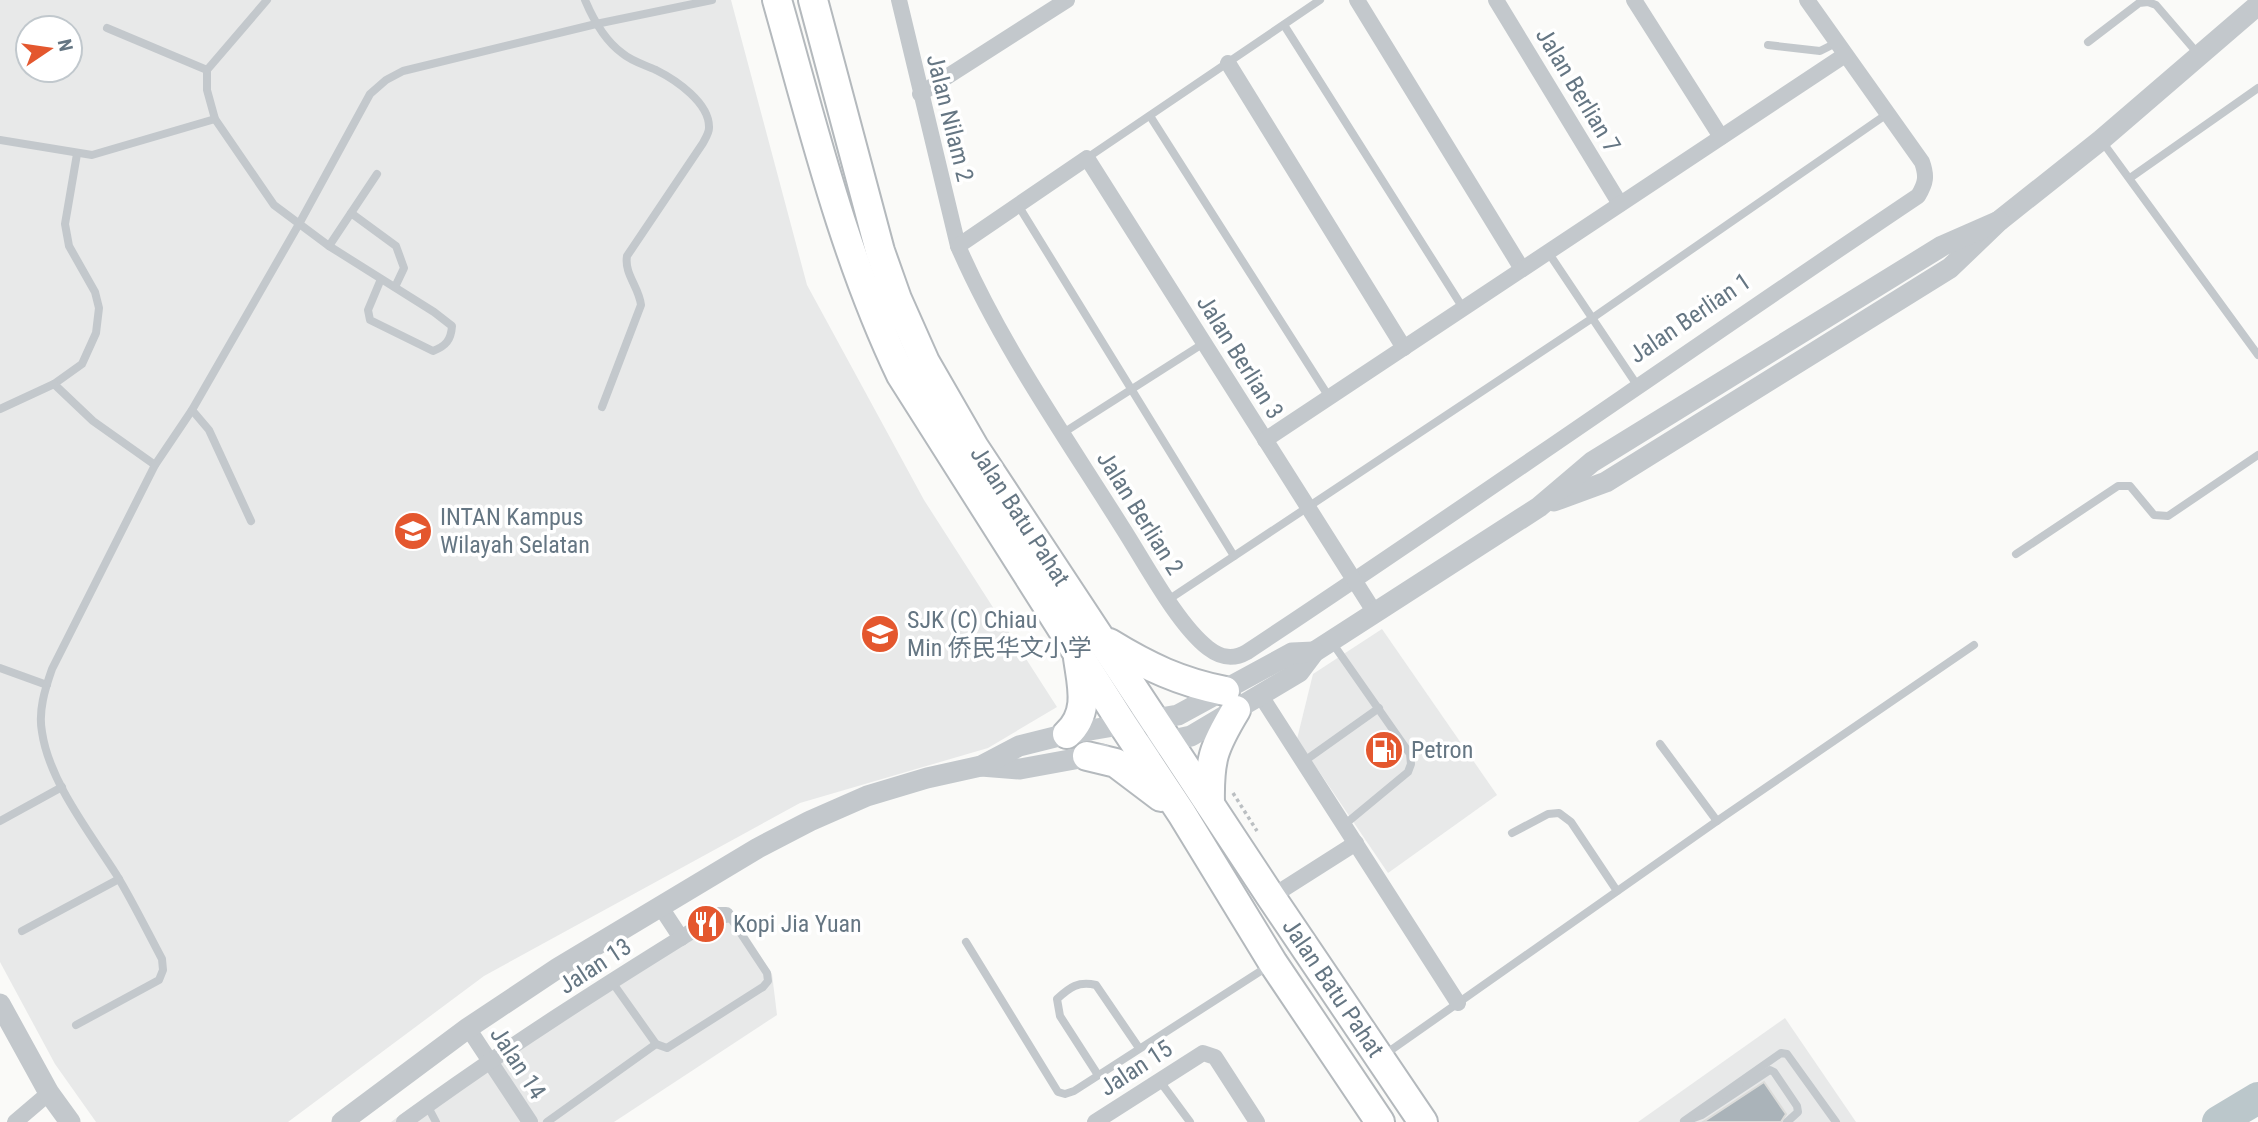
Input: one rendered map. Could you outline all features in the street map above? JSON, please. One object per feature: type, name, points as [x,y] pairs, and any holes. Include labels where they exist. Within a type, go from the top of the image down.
[{"type":"highway","name":"Jalan Batu Pahat","points":[[777,0],[833,198],[880,330],[901,375],[1089,645],[1161,730],[1423,1122]]},
{"type":"highway","name":"Jalan Batu Pahat","points":[[811,5],[880,251],[897,299],[925,362],[1089,645],[1130,736],[1182,814],[1273,963],[1380,1122]]},
{"type":"highway","points":[[1067,734],[1078,724],[1089,645],[1230,701],[1211,758],[1210,804]]},
{"type":"highway","points":[[1087,756],[1116,763],[1182,814]]},
{"type":"street","name":"Jalan Nilam 2","points":[[899,0],[958,246]]},
{"type":"street","points":[[920,94],[1067,0]]},
{"type":"street","points":[[1357,0],[1522,269]]},
{"type":"street","name":"Jalan Berlian 7","points":[[1496,0],[1620,204]]},
{"type":"street","points":[[1634,0],[1721,137]]},
{"type":"street","name":"Jalan Berlian 1","points":[[1354,581],[1917,196],[1925,185],[1926,173],[1922,162],[1807,0]]},
{"type":"street","points":[[1230,701],[1261,696],[1299,672],[1323,647],[1539,507],[1592,462],[1942,246],[1998,221],[2101,140],[2248,10]]},
{"type":"street","points":[[1265,440],[1721,137],[1841,49]]},
{"type":"street","points":[[1228,63],[1404,348]]},
{"type":"street","points":[[958,246],[1087,158]]},
{"type":"street","name":"Jalan Berlian 3","points":[[1087,158],[1375,613]]},
{"type":"street","name":"Jalan Berlian 2","points":[[958,246],[975,285],[1063,433],[1168,600],[1197,639],[1227,658],[1239,657],[1354,581]]},
{"type":"street","points":[[342,1122],[468,1028],[558,968],[758,848],[810,821],[867,796],[927,778],[981,766],[1019,746],[1067,734],[1130,736],[1161,730],[1191,736],[1230,701],[1292,653],[1323,647]]},
{"type":"street","points":[[1261,696],[1458,1003]]},
{"type":"street","points":[[981,766],[1020,769],[1087,756],[1130,736]]},
{"type":"street","points":[[1271,897],[1356,844]]},
{"type":"street","points":[[660,906],[681,938]]},
{"type":"street","name":"Jalan 13","points":[[404,1122],[490,1061],[612,982],[718,915],[726,915]]},
{"type":"street","points":[[0,1004],[49,1093],[70,1122]]},
{"type":"street","name":"Jalan 14","points":[[468,1028],[530,1122]]},
{"type":"street","name":"Jalan 15","points":[[1106,1119],[1159,1080],[1203,1053],[1215,1058],[1257,1122]]},
{"type":"street","points":[[15,1122],[49,1093]]},
{"type":"lane","points":[[267,0],[207,70],[207,90],[215,119],[274,205],[329,246],[434,312],[452,326],[452,335],[445,347],[433,351],[370,320],[368,310],[381,279]]},
{"type":"lane","points":[[584,0],[596,24],[622,53],[660,72],[700,105],[708,119],[709,130],[703,144],[627,256],[628,272],[639,291],[641,305],[602,407]]},
{"type":"lane","points":[[76,1025],[159,980],[163,970],[162,959],[119,879],[62,787],[47,754],[41,710],[52,669],[155,465],[192,410],[370,94],[386,80],[403,71],[596,24],[712,0]]},
{"type":"lane","points":[[1087,158],[1320,0]]},
{"type":"lane","points":[[2088,42],[2139,4],[2148,2],[2156,5],[2199,56]]},
{"type":"lane","points":[[1284,25],[1463,308]]},
{"type":"lane","points":[[107,29],[207,70]]},
{"type":"lane","points":[[1768,45],[1820,51],[1841,49]]},
{"type":"lane","points":[[2130,178],[2258,88]]},
{"type":"lane","points":[[1168,600],[1591,318],[1887,114]]},
{"type":"lane","points":[[1150,116],[1329,397]]},
{"type":"lane","points":[[0,140],[77,154],[101,153],[215,119]]},
{"type":"lane","points":[[2101,140],[2258,355]]},
{"type":"lane","points":[[0,409],[54,384],[82,364],[96,333],[99,308],[95,292],[69,246],[65,224],[77,154]]},
{"type":"lane","points":[[329,246],[377,174]]},
{"type":"lane","points":[[1018,205],[1234,556]]},
{"type":"lane","points":[[351,213],[396,246],[404,268],[395,287]]},
{"type":"lane","points":[[1548,252],[1637,385]]},
{"type":"lane","points":[[1063,433],[1204,343]]},
{"type":"lane","points":[[54,384],[93,421],[155,465]]},
{"type":"lane","points":[[192,410],[209,430],[251,522]]},
{"type":"lane","points":[[2016,554],[2118,486],[2130,486],[2154,515],[2168,516],[2258,455]]},
{"type":"lane","points":[[1380,1058],[1717,821],[1974,645]]},
{"type":"lane","points":[[1323,647],[1379,708],[1410,754],[1408,772],[1344,825]]},
{"type":"lane","points":[[0,670],[47,685]]},
{"type":"lane","points":[[1303,762],[1379,708]]},
{"type":"lane","points":[[1660,744],[1717,821]]},
{"type":"lane","points":[[0,821],[62,787]]},
{"type":"lane","points":[[1512,833],[1548,814],[1559,813],[1571,822],[1617,891]]},
{"type":"lane","points":[[22,931],[119,879]]},
{"type":"lane","points":[[612,982],[656,1044],[667,1048],[763,987],[768,981],[767,973],[726,915]]},
{"type":"lane","points":[[967,942],[1058,1092],[1065,1094],[1074,1091],[1273,963]]},
{"type":"lane","points":[[1098,1075],[1060,1016],[1057,999],[1068,989],[1084,982],[1096,985],[1139,1048]]},
{"type":"lane","points":[[547,1122],[656,1044]]},
{"type":"lane","points":[[1684,1121],[1781,1053],[1787,1054],[1835,1122]]},
{"type":"lane","points":[[1684,1121],[1702,1115],[1770,1070],[1797,1106],[1798,1112],[1787,1122]]},
{"type":"lane","points":[[1159,1080],[1190,1122]]},
{"type":"lane","points":[[427,1105],[436,1122]]},
{"type":"shaded area","name":"INTAN Kampus Wilayah Selatan","points":[[0,0],[731,0],[807,285],[924,500],[1057,707],[988,748],[800,803],[484,976],[288,1122],[96,1122],[55,1064],[0,962]]},
{"type":"shaded area","points":[[1382,629],[1497,795],[1388,873],[1297,739],[1313,674]]},
{"type":"shaded area","points":[[731,910],[772,974],[777,1015],[614,1122],[391,1122],[410,1108]]},
{"type":"shaded area","points":[[1785,1018],[1856,1122],[1638,1122]]},
{"type":"building","points":[[1764,1082],[1786,1114],[1781,1122],[1703,1122]]},
{"type":"waterway","points":[[2218,1122],[2258,1098]]},
{"type":"place","name":"INTAN Kampus Wilayah Selatan","points":[[413,531]]},
{"type":"place","name":"SJK (C) Chiau Min 侨民华文小学","points":[[880,634]]},
{"type":"place","name":"Petron","points":[[1384,750]]},
{"type":"place","name":"Kopi Jia Yuan","points":[[706,924]]}]
